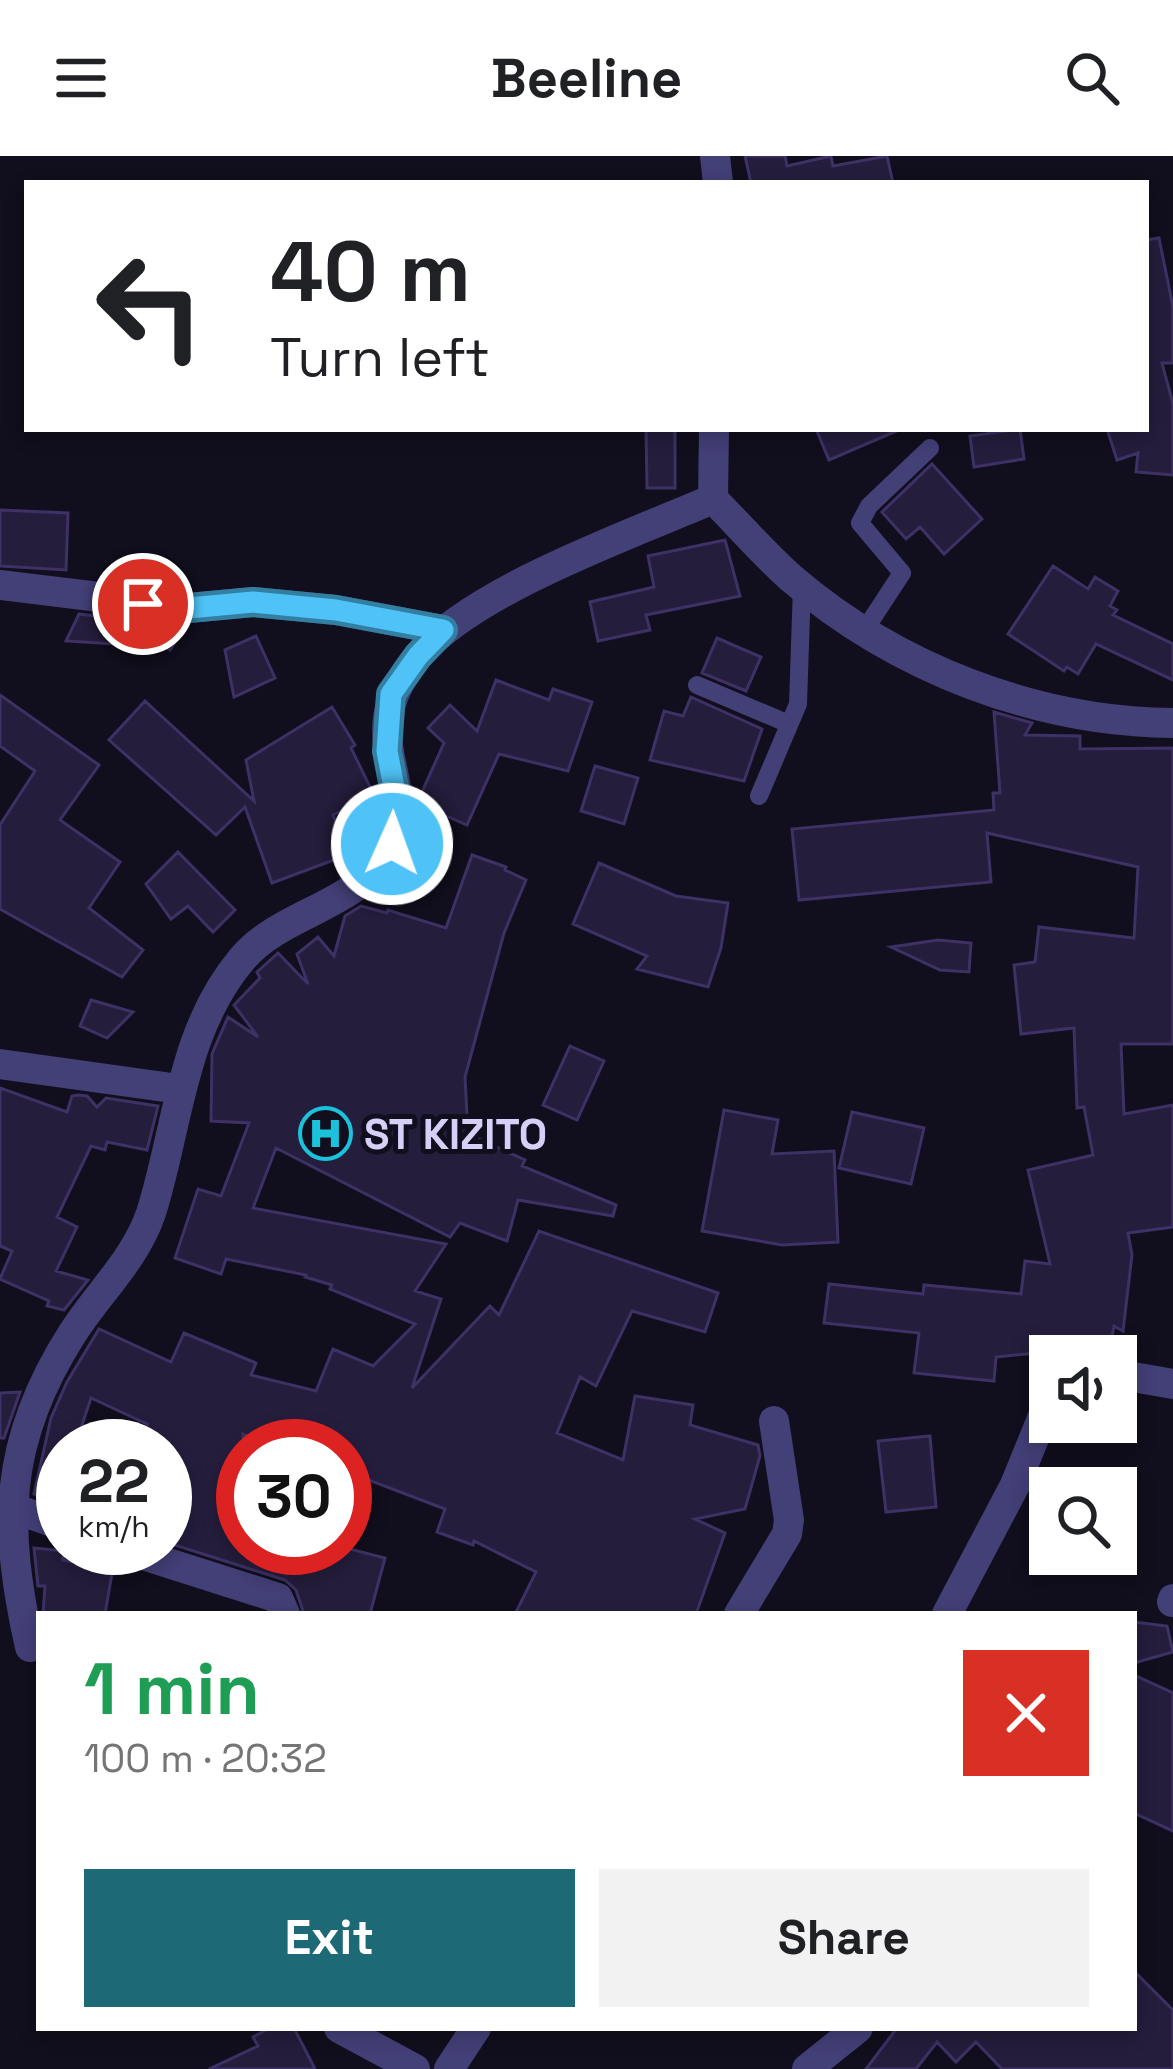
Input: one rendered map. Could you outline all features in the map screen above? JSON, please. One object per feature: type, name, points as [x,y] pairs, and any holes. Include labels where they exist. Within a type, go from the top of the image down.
[{"type":"street","points":[[714,432],[713,499],[802,586],[865,631],[968,686],[1122,723],[1173,723]]},
{"type":"street","points":[[30,1647],[18,1592],[9,1456],[71,1335],[137,1247],[151,1212],[178,1088],[218,993],[243,957],[272,933],[366,879],[392,844],[398,808],[387,751],[391,694],[443,630],[532,578],[713,499]]},
{"type":"street","points":[[0,585],[189,608],[253,602],[336,610],[443,630]]},
{"type":"street","points":[[0,1064],[178,1088]]},
{"type":"street","points":[[1137,1378],[1173,1384]]},
{"type":"street","points":[[741,1611],[787,1534],[774,1421]]},
{"type":"street","points":[[949,1611],[1032,1443]]},
{"type":"street","points":[[11,1507],[36,1516]]},
{"type":"street","points":[[192,1571],[278,1598],[284,1611]]},
{"type":"street","points":[[345,2031],[415,2069]]},
{"type":"street","points":[[449,2069],[474,2031]]},
{"type":"street","points":[[807,2069],[854,2031]]},
{"type":"lane","points":[[865,631],[902,574],[860,523],[869,506],[930,448]]},
{"type":"lane","points":[[759,796],[798,704],[802,586]]},
{"type":"lane","points":[[697,685],[789,724]]},
{"type":"building","points":[[745,156],[785,156],[787,166],[831,156],[833,166],[887,156],[892,180],[750,180]]},
{"type":"building","points":[[1159,238],[1173,307],[1173,363],[1162,363],[1173,404],[1173,475],[1136,472],[1138,453],[1117,460],[1108,432],[1149,432],[1149,240]]},
{"type":"building","points":[[646,432],[675,432],[675,488],[647,488]]},
{"type":"building","points":[[817,432],[894,432],[829,460]]},
{"type":"building","points":[[1020,432],[1024,459],[974,467],[970,436]]},
{"type":"building","points":[[932,464],[982,519],[944,554],[920,527],[906,539],[882,512]]},
{"type":"building","points":[[0,510],[68,513],[66,570],[0,566]]},
{"type":"building","points":[[725,540],[740,596],[646,615],[650,630],[598,641],[590,602],[654,587],[648,556]]},
{"type":"building","points":[[1053,566],[1088,589],[1095,577],[1118,591],[1110,606],[1117,610],[1113,615],[1173,644],[1173,680],[1096,644],[1078,674],[1067,667],[1064,671],[1008,634]]},
{"type":"building","points":[[79,614],[185,627],[170,650],[132,623],[130,645],[66,641]]},
{"type":"building","points":[[256,636],[275,678],[234,697],[225,650]]},
{"type":"building","points":[[717,638],[761,657],[746,691],[702,673]]},
{"type":"building","points":[[496,680],[549,700],[553,689],[592,702],[568,771],[499,754],[467,825],[417,803],[444,743],[428,728],[450,705],[477,731]]},
{"type":"building","points":[[0,695],[99,765],[60,820],[120,862],[89,908],[143,950],[122,977],[0,909],[0,825],[35,771],[0,746]]},
{"type":"building","points":[[691,697],[762,729],[744,781],[650,760],[664,711],[683,716]]},
{"type":"building","points":[[145,701],[254,801],[246,760],[332,707],[355,745],[351,748],[374,795],[333,815],[347,855],[272,883],[245,807],[216,835],[109,740]]},
{"type":"building","points":[[994,712],[1032,723],[1025,735],[1080,736],[1080,749],[1173,748],[1173,1044],[1121,1044],[1124,1114],[1173,1105],[1173,1227],[1128,1233],[1132,1255],[1123,1331],[1114,1326],[1112,1335],[1029,1335],[1029,1354],[996,1357],[994,1381],[914,1373],[919,1333],[824,1323],[829,1284],[923,1294],[924,1285],[1021,1294],[1025,1261],[1050,1264],[1028,1170],[1093,1155],[1084,1107],[1077,1108],[1074,1028],[1021,1034],[1014,965],[1035,962],[1039,927],[1134,938],[1138,867],[987,833],[991,882],[799,900],[792,829],[994,810],[993,793],[1000,793]]},
{"type":"building","points":[[595,766],[638,778],[624,824],[581,811]]},
{"type":"building","points":[[178,852],[235,910],[213,932],[188,906],[171,919],[146,884]]},
{"type":"building","points":[[472,855],[526,880],[504,933],[465,1077],[468,1134],[525,1160],[522,1166],[616,1205],[613,1216],[518,1200],[507,1241],[460,1223],[450,1237],[276,1148],[253,1208],[446,1244],[415,1291],[441,1299],[412,1388],[490,1306],[499,1315],[539,1231],[718,1293],[705,1332],[632,1311],[596,1386],[580,1377],[557,1433],[623,1460],[635,1396],[693,1405],[690,1425],[758,1445],[760,1456],[745,1509],[695,1519],[725,1533],[697,1611],[516,1611],[536,1572],[474,1541],[473,1545],[437,1532],[445,1509],[372,1481],[372,1419],[216,1419],[216,1558],[192,1551],[192,1419],[136,1419],[91,1398],[84,1419],[51,1419],[99,1329],[171,1362],[184,1333],[256,1363],[251,1375],[316,1391],[333,1349],[373,1366],[415,1324],[306,1275],[226,1259],[221,1274],[175,1258],[198,1189],[221,1196],[249,1123],[211,1121],[212,1054],[228,1017],[258,1037],[234,1005],[260,978],[257,972],[278,953],[308,984],[297,954],[318,937],[334,956],[345,916],[361,906],[446,928]]},
{"type":"building","points":[[599,863],[676,896],[728,903],[721,948],[708,987],[637,969],[647,956],[573,924]]},
{"type":"building","points":[[938,940],[971,943],[969,972],[940,970],[891,947]]},
{"type":"building","points":[[91,1000],[133,1012],[107,1038],[80,1026]]},
{"type":"building","points":[[570,1046],[604,1061],[577,1120],[543,1105]]},
{"type":"building","points":[[0,1088],[67,1112],[72,1096],[78,1095],[87,1096],[97,1107],[106,1098],[158,1106],[147,1150],[107,1142],[105,1150],[91,1146],[57,1217],[77,1227],[56,1271],[88,1280],[64,1310],[47,1306],[49,1301],[0,1279],[12,1251],[0,1246]]},
{"type":"building","points":[[724,1110],[778,1120],[772,1154],[834,1151],[838,1242],[782,1245],[702,1231]]},
{"type":"building","points":[[852,1112],[924,1128],[911,1184],[839,1168]]},
{"type":"building","points":[[20,1392],[4,1438],[0,1438],[0,1393]]},
{"type":"building","points":[[930,1436],[936,1507],[886,1512],[878,1441]]},
{"type":"building","points":[[372,1555],[385,1558],[371,1611],[303,1611],[296,1590],[269,1575],[372,1575]]},
{"type":"building","points":[[37,1575],[112,1575],[106,1611],[43,1611],[45,1586],[38,1586]]},
{"type":"building","points":[[1137,1622],[1167,1626],[1173,1652],[1137,1662]]},
{"type":"building","points":[[1137,1676],[1173,1693],[1173,1831],[1137,1814]]},
{"type":"building","points":[[1137,1974],[1173,2010],[1173,2069],[1002,2069],[976,2042],[956,2062],[937,2042],[916,2069],[866,2069],[895,2031],[1137,2031]]},
{"type":"building","points":[[264,2031],[296,2031],[315,2069],[209,2069],[258,2046],[253,2037]]},
{"type":"place","name":"ST KIZITO","points":[[325,1134]]},
{"type":"route","points":[[143,604],[189,608],[253,602],[336,610],[443,630],[391,694],[387,751],[398,808],[392,844]]}]
